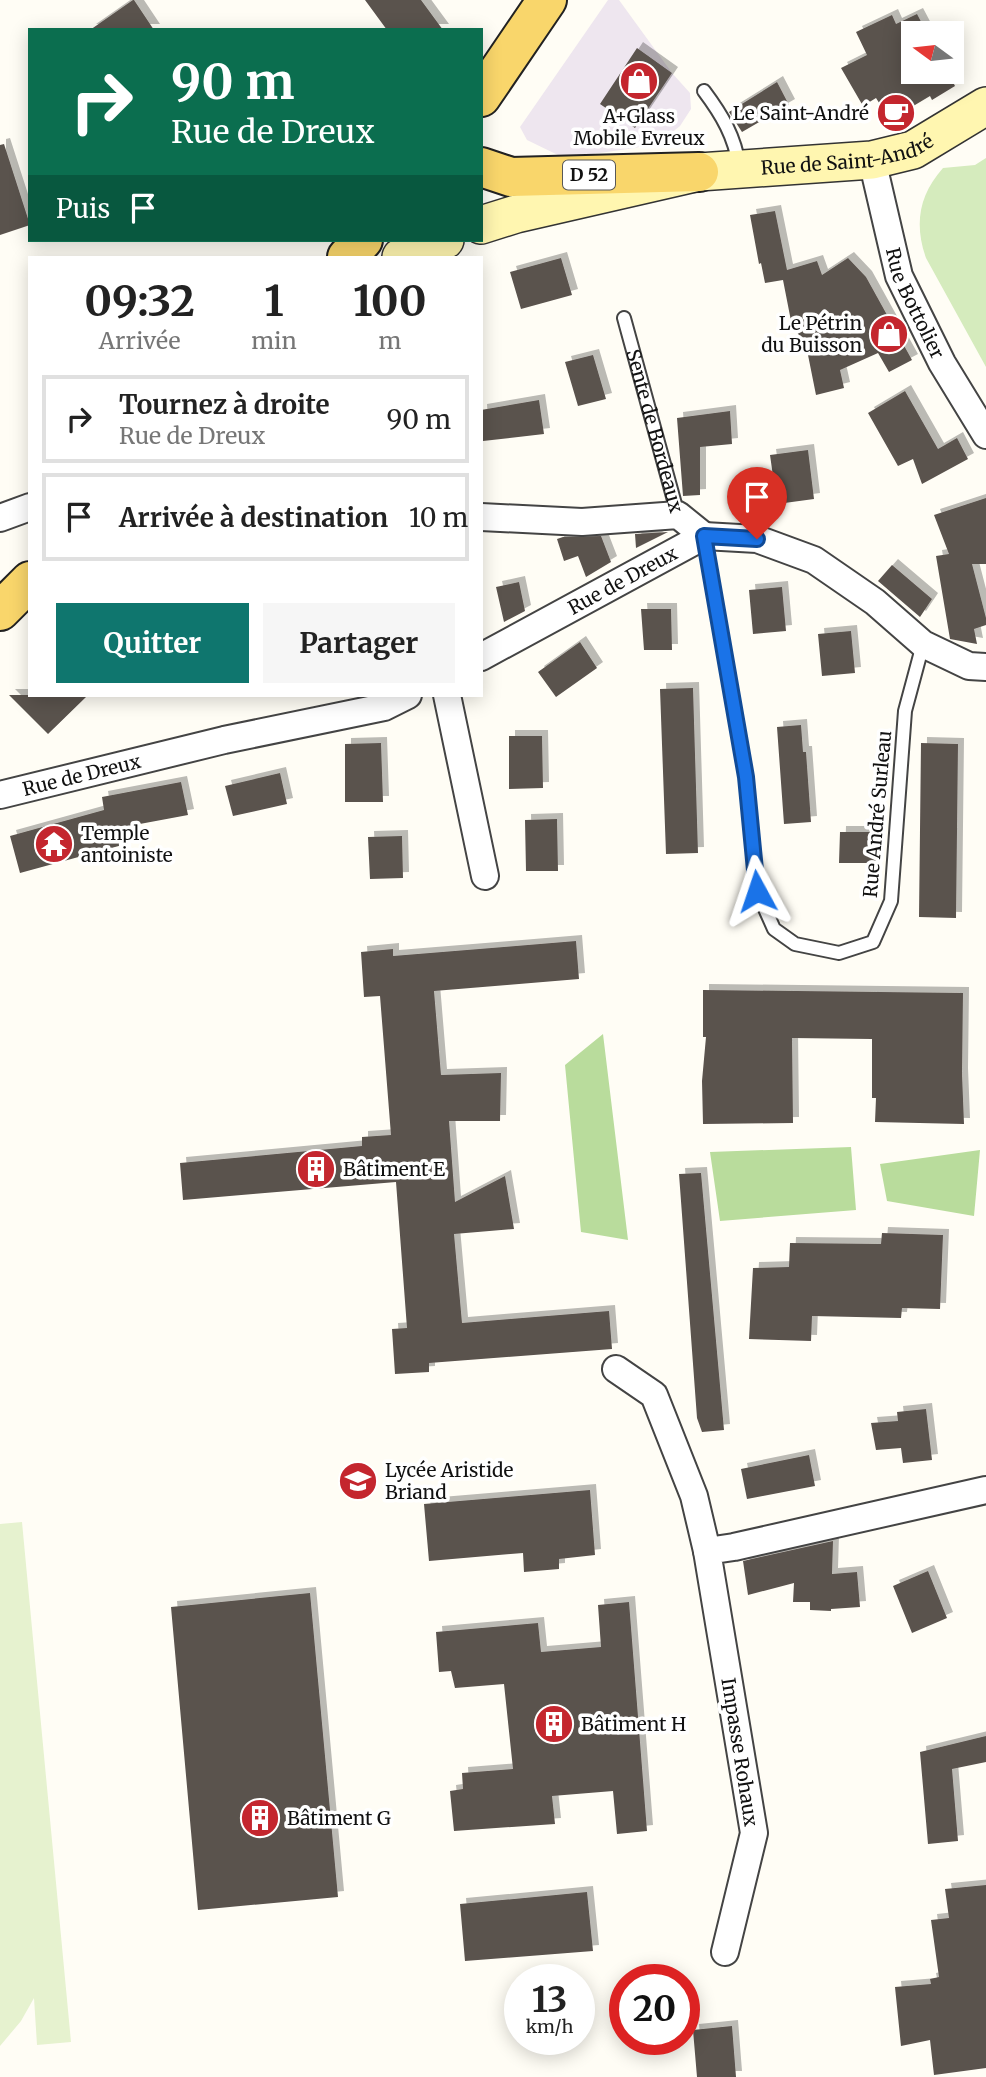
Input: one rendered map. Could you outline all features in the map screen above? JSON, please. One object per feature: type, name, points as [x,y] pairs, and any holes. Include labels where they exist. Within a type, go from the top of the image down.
[{"type":"main road","points":[[483,94],[547,0]]},
{"type":"main road","name":"Rue de Saint-André","points":[[699,172],[872,160],[914,150],[986,106]]},
{"type":"main road","name":"D 52","points":[[483,168],[511,177],[699,172]]},
{"type":"main road","name":"D 52","points":[[483,225],[516,214],[699,172]]},
{"type":"main road","points":[[348,256],[361,242]]},
{"type":"main road","points":[[404,256],[440,242]]},
{"type":"main road","points":[[0,611],[28,583]]},
{"type":"street","name":"Rue Bottolier","points":[[872,160],[899,276],[942,363],[986,435]]},
{"type":"street","points":[[0,518],[28,508]]},
{"type":"street","name":"Sente de Bordeaux","points":[[483,517],[582,522],[678,515]]},
{"type":"street","points":[[678,515],[704,536],[757,539],[814,560],[875,602],[923,644],[969,666],[986,667]]},
{"type":"street","name":"Rue de Dreux","points":[[483,656],[704,536]]},
{"type":"street","name":"Rue de Dreux","points":[[0,795],[224,740],[384,706],[404,697]]},
{"type":"street","points":[[447,697],[485,876]]},
{"type":"street","name":"Impasse Rohaux","points":[[616,1369],[654,1395],[694,1496],[707,1551],[754,1833],[725,1952]]},
{"type":"street","points":[[707,1551],[986,1490]]},
{"type":"lane","points":[[704,91],[722,116],[736,146],[739,170]]},
{"type":"lane","name":"Sente de Bordeaux","points":[[624,318],[678,515]]},
{"type":"lane","name":"Rue André Surleau","points":[[704,536],[746,777],[757,891],[774,929],[795,944],[839,953],[873,942],[891,901],[905,710],[923,644]]},
{"type":"shaded area","points":[[608,0],[619,0],[672,73],[690,93],[691,109],[680,126],[661,141],[635,148],[564,158],[527,140],[520,127]]},
{"type":"green space","points":[[986,158],[986,367],[926,258],[920,222],[924,199],[943,168],[975,165]]},
{"type":"green space","points":[[603,1034],[628,1240],[581,1232],[565,1065]]},
{"type":"green space","points":[[851,1147],[856,1210],[720,1221],[710,1152]]},
{"type":"green space","points":[[980,1150],[974,1216],[887,1201],[880,1164]]},
{"type":"green space","points":[[22,1522],[71,2042],[37,2045],[34,1998],[21,2021],[0,2046],[0,1524]]},
{"type":"building","points":[[133,0],[153,28],[93,28]]},
{"type":"building","points":[[365,0],[421,0],[442,28],[386,28]]},
{"type":"building","points":[[917,14],[921,21],[902,21]]},
{"type":"building","points":[[892,15],[896,24],[901,22],[901,84],[955,86],[932,100],[930,96],[890,120],[876,98],[863,106],[841,68],[867,55],[856,32]]},
{"type":"building","points":[[637,48],[672,73],[635,128],[600,104]]},
{"type":"building","points":[[777,82],[789,105],[742,132],[729,112]]},
{"type":"building","points":[[4,144],[28,226],[0,235],[0,145]]},
{"type":"building","points":[[775,211],[787,270],[817,261],[822,275],[848,258],[866,277],[912,360],[889,372],[878,353],[840,370],[844,388],[816,395],[807,350],[791,321],[783,280],[765,283],[761,263],[759,264],[750,215]]},
{"type":"building","points":[[561,258],[572,295],[521,309],[510,272]]},
{"type":"building","points":[[593,355],[606,399],[578,406],[565,362]]},
{"type":"building","points":[[905,391],[938,449],[957,438],[968,459],[922,484],[913,459],[898,466],[868,413]]},
{"type":"building","points":[[539,400],[544,434],[483,441],[483,410]]},
{"type":"building","points":[[730,411],[732,444],[700,447],[700,495],[683,496],[677,418]]},
{"type":"building","points":[[808,450],[814,499],[777,504],[770,455]]},
{"type":"building","points":[[986,498],[986,564],[972,564],[986,618],[986,625],[974,629],[977,644],[950,639],[936,556],[949,554],[934,515]]},
{"type":"building","points":[[668,532],[636,548],[635,534]]},
{"type":"building","points":[[601,536],[611,562],[586,577],[578,556],[564,561],[557,539]]},
{"type":"building","points":[[892,565],[932,599],[920,617],[878,581]]},
{"type":"building","points":[[519,582],[525,611],[504,622],[496,587]]},
{"type":"building","points":[[782,587],[786,631],[753,634],[749,590]]},
{"type":"building","points":[[641,609],[671,609],[672,650],[644,650]]},
{"type":"building","points":[[851,631],[855,673],[822,676],[818,634]]},
{"type":"building","points":[[580,642],[597,668],[556,697],[538,672]]},
{"type":"building","points":[[693,688],[698,853],[666,854],[660,689]]},
{"type":"building","points":[[9,695],[86,697],[48,734]]},
{"type":"building","points":[[801,725],[803,752],[806,752],[811,822],[784,824],[777,727]]},
{"type":"building","points":[[509,736],[542,736],[543,788],[509,789]]},
{"type":"building","points":[[381,743],[383,802],[345,802],[345,744]]},
{"type":"building","points":[[921,743],[958,744],[956,918],[919,917]]},
{"type":"building","points":[[280,773],[287,804],[233,816],[225,786]]},
{"type":"building","points":[[181,782],[188,815],[129,826],[131,835],[125,837],[126,844],[20,873],[10,836],[104,810],[102,797]]},
{"type":"building","points":[[557,819],[558,871],[526,871],[525,820]]},
{"type":"building","points":[[840,832],[877,832],[877,863],[839,863]]},
{"type":"building","points":[[402,836],[403,878],[370,879],[368,837]]},
{"type":"building","points":[[576,941],[579,979],[434,991],[441,1075],[501,1073],[500,1121],[449,1121],[455,1202],[505,1176],[514,1229],[454,1234],[462,1323],[609,1311],[612,1349],[429,1363],[429,1372],[395,1374],[392,1329],[407,1328],[396,1182],[183,1200],[180,1163],[362,1146],[362,1137],[391,1135],[380,996],[364,997],[361,952],[393,949],[393,956]]},
{"type":"building","points":[[703,990],[963,993],[964,1124],[875,1122],[876,1098],[872,1098],[872,1039],[792,1038],[793,1123],[703,1124],[702,1081],[706,1037],[703,1037]]},
{"type":"building","points":[[701,1173],[724,1430],[702,1432],[697,1418],[679,1174]]},
{"type":"building","points":[[882,1233],[943,1235],[940,1309],[902,1308],[901,1318],[812,1316],[811,1341],[749,1339],[753,1268],[789,1267],[790,1243],[881,1244]]},
{"type":"building","points":[[926,1409],[932,1460],[903,1463],[901,1448],[876,1450],[871,1423],[898,1421],[897,1412]]},
{"type":"building","points":[[809,1455],[815,1486],[747,1499],[741,1469]]},
{"type":"building","points":[[590,1490],[595,1555],[559,1559],[559,1569],[524,1572],[523,1553],[429,1561],[424,1504]]},
{"type":"building","points":[[833,1541],[832,1574],[857,1572],[860,1607],[831,1611],[810,1610],[810,1602],[793,1602],[794,1583],[748,1595],[743,1561]]},
{"type":"building","points":[[928,1571],[947,1618],[912,1633],[893,1586]]},
{"type":"building","name":"Bâtiment G","points":[[310,1593],[338,1897],[198,1910],[171,1607]]},
{"type":"building","points":[[629,1602],[647,1831],[617,1834],[613,1791],[552,1796],[555,1824],[454,1831],[450,1791],[463,1789],[462,1773],[513,1769],[504,1684],[455,1688],[451,1671],[439,1672],[436,1632],[538,1623],[541,1652],[601,1647],[598,1605]]},
{"type":"building","points":[[986,1736],[986,1762],[952,1769],[958,1841],[928,1844],[920,1752]]},
{"type":"building","points":[[986,1885],[986,2068],[934,2075],[930,2040],[901,2046],[895,1987],[931,1984],[930,1979],[939,1977],[931,1920],[949,1918],[945,1889]]},
{"type":"building","points":[[587,1892],[593,1951],[465,1961],[460,1904]]},
{"type":"building","points":[[732,2026],[736,2077],[697,2077],[695,2055],[700,2055],[700,2029]]},
{"type":"place","name":"A+Glass Mobile Evreux","points":[[639,81]]},
{"type":"place","name":"Le Saint-André","points":[[896,113]]},
{"type":"place","name":"Le Pétrin du Buisson","points":[[889,334]]},
{"type":"place","name":"Temple antoiniste","points":[[54,844]]},
{"type":"place","name":"Bâtiment E","points":[[316,1169]]},
{"type":"place","name":"Lycée Aristide Briand","points":[[358,1481]]},
{"type":"place","name":"Bâtiment H","points":[[554,1724]]},
{"type":"place","name":"Bâtiment G","points":[[260,1818]]},
{"type":"route","points":[[757,539],[704,536],[746,777],[757,891]]}]
